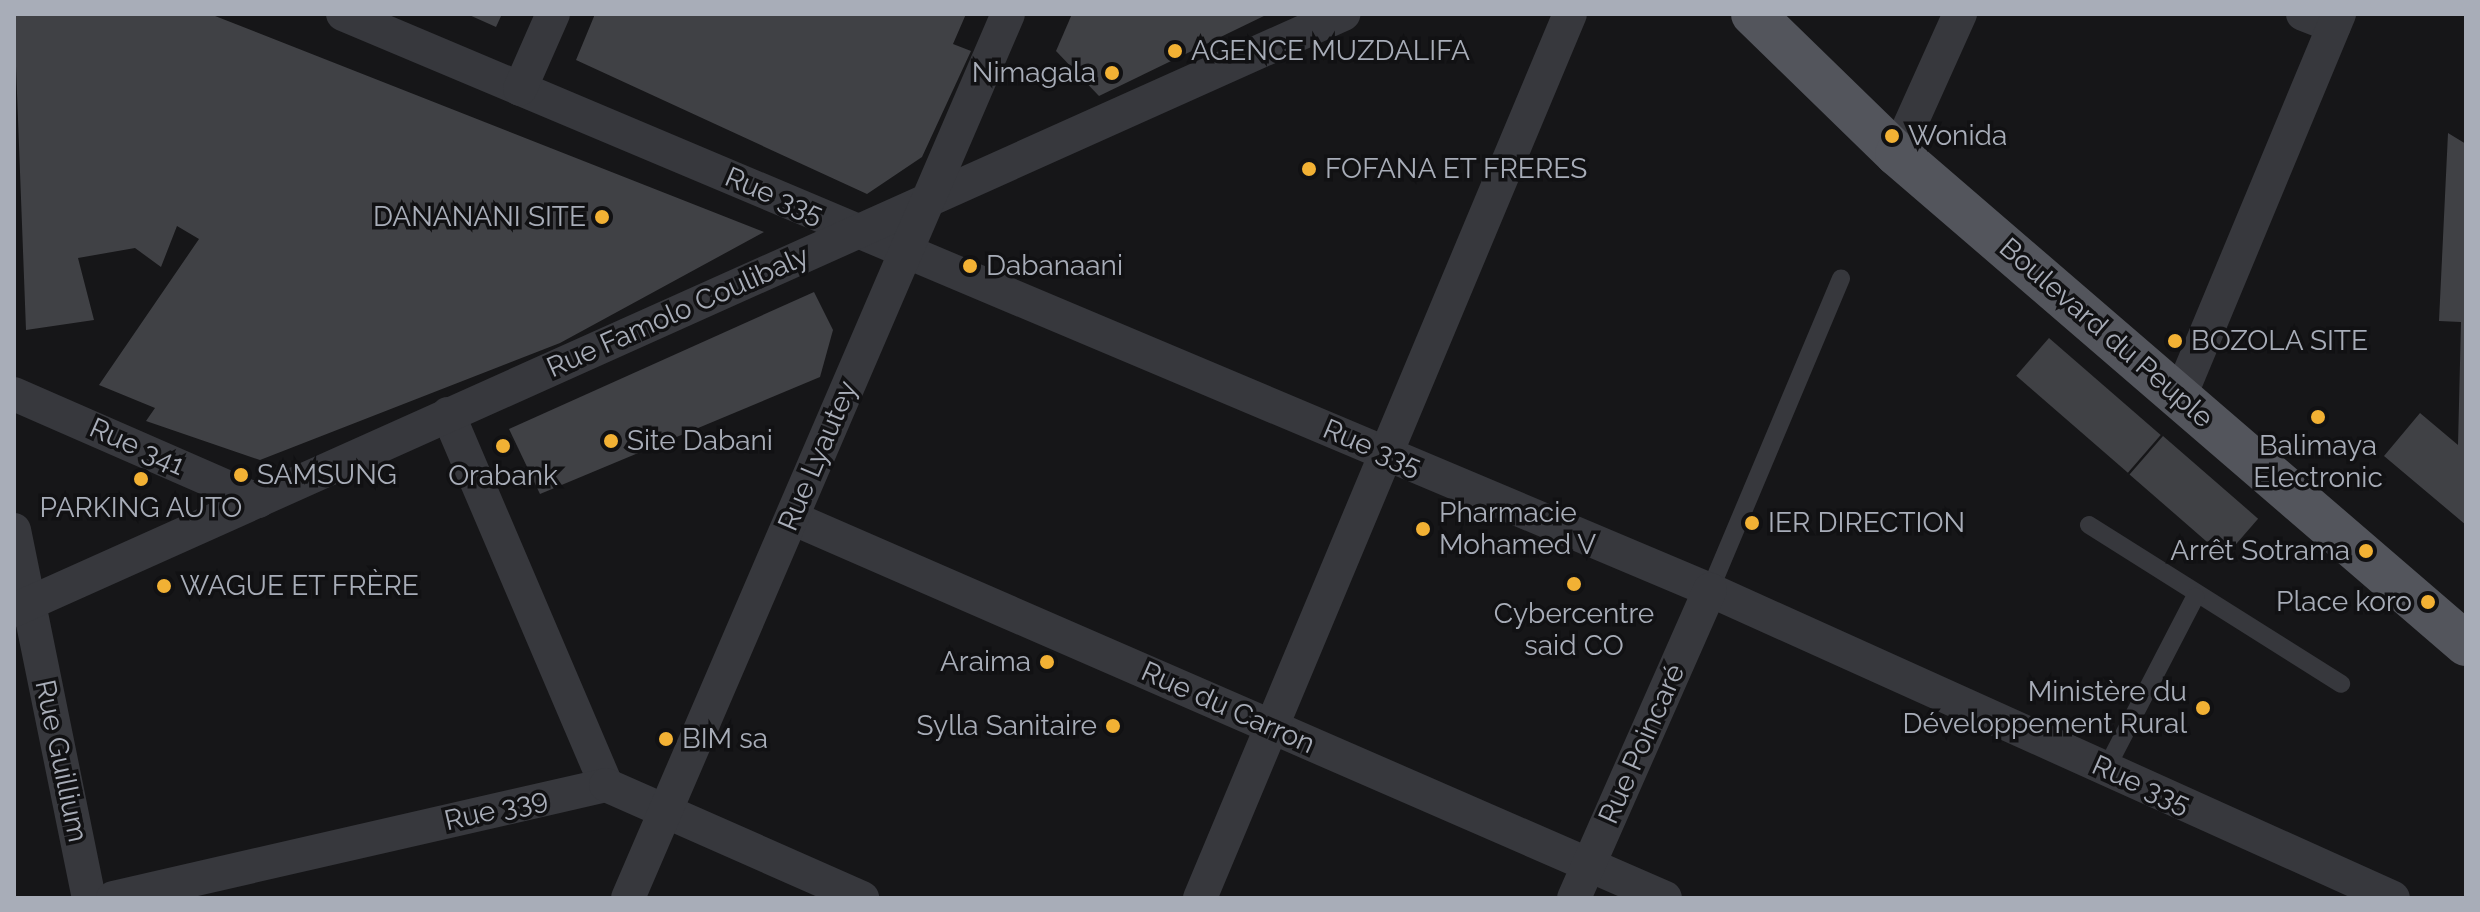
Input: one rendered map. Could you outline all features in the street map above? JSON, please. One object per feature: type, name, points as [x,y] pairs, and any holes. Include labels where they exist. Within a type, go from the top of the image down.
[{"type":"main road","name":"Boulevard du Peuple","points":[[1753,14],[1897,154],[2466,644]]},
{"type":"street","name":"Rue 335","points":[[343,14],[1710,590],[2393,898]]},
{"type":"street","points":[[520,89],[553,14]]},
{"type":"street","name":"Rue Lyautey","points":[[628,898],[1008,14]]},
{"type":"street","name":"Rue Famolo Coulibaly","points":[[22,607],[1343,14]]},
{"type":"street","points":[[1200,898],[1570,14]]},
{"type":"street","points":[[1897,154],[1960,14]]},
{"type":"street","points":[[2180,396],[2325,18]]},
{"type":"street","name":"Rue 341","points":[[14,394],[259,501]]},
{"type":"street","points":[[448,414],[606,785],[862,898]]},
{"type":"street","name":"Rue du Carron","points":[[792,518],[1665,898]]},
{"type":"street","name":"Rue Guillium","points":[[14,530],[22,607],[89,898]]},
{"type":"street","name":"Rue Poincaré","points":[[1574,898],[1710,590]]},
{"type":"street","name":"Rue 339","points":[[113,898],[606,785]]},
{"type":"lane","points":[[1710,590],[1841,278]]},
{"type":"lane","points":[[2089,525],[2195,597],[2341,684]]},
{"type":"lane","points":[[2106,769],[2195,597]]},
{"type":"building","points":[[14,14],[210,14],[764,232],[560,343],[260,460],[146,421],[155,408],[99,385],[199,239],[177,226],[161,267],[135,248],[78,258],[94,320],[26,330]]},
{"type":"building","points":[[467,14],[502,14],[496,27]]},
{"type":"building","points":[[595,14],[966,14],[953,44],[971,51],[922,157],[867,194],[576,60]]},
{"type":"building","name":"Nimagala","points":[[1072,14],[1268,14],[1099,96],[1056,51]]},
{"type":"building","points":[[2448,133],[2466,144],[2466,525],[2384,456],[2420,413],[2458,445],[2461,322],[2439,321]]},
{"type":"building","points":[[814,292],[833,330],[820,377],[540,494],[509,429]]},
{"type":"building","points":[[2049,338],[2161,435],[2128,473],[2016,376]]},
{"type":"building","points":[[2163,436],[2258,519],[2225,557],[2130,474]]},
{"type":"place","name":"AGENCE MUZDALIFA","points":[[1175,51]]},
{"type":"place","name":"Nimagala","points":[[1112,73]]},
{"type":"place","name":"Wonida","points":[[1892,136]]},
{"type":"place","name":"FOFANA ET FRERES","points":[[1309,169]]},
{"type":"place","name":"DANANANI SITE","points":[[602,217]]},
{"type":"place","name":"Dabanaani","points":[[970,266]]},
{"type":"place","name":"BOZOLA SITE","points":[[2175,341]]},
{"type":"place","name":"Balimaya Electronic","points":[[2318,417]]},
{"type":"place","name":"Site Dabani","points":[[611,441]]},
{"type":"place","name":"Orabank","points":[[503,446]]},
{"type":"place","name":"SAMSUNG","points":[[241,475]]},
{"type":"place","name":"PARKING AUTO","points":[[141,479]]},
{"type":"place","name":"IER DIRECTION","points":[[1752,523]]},
{"type":"place","name":"Pharmacie Mohamed V","points":[[1423,529]]},
{"type":"place","name":"Arrêt Sotrama","points":[[2366,551]]},
{"type":"place","name":"Cybercentre said CO","points":[[1574,584]]},
{"type":"place","name":"WAGUE ET FRÈRE","points":[[164,586]]},
{"type":"place","name":"Place koro","points":[[2428,602]]},
{"type":"place","name":"Araima","points":[[1047,662]]},
{"type":"place","name":"Ministère du Développement Rural","points":[[2203,708]]},
{"type":"place","name":"Sylla Sanitaire","points":[[1113,726]]},
{"type":"place","name":"BIM sa","points":[[666,739]]}]
